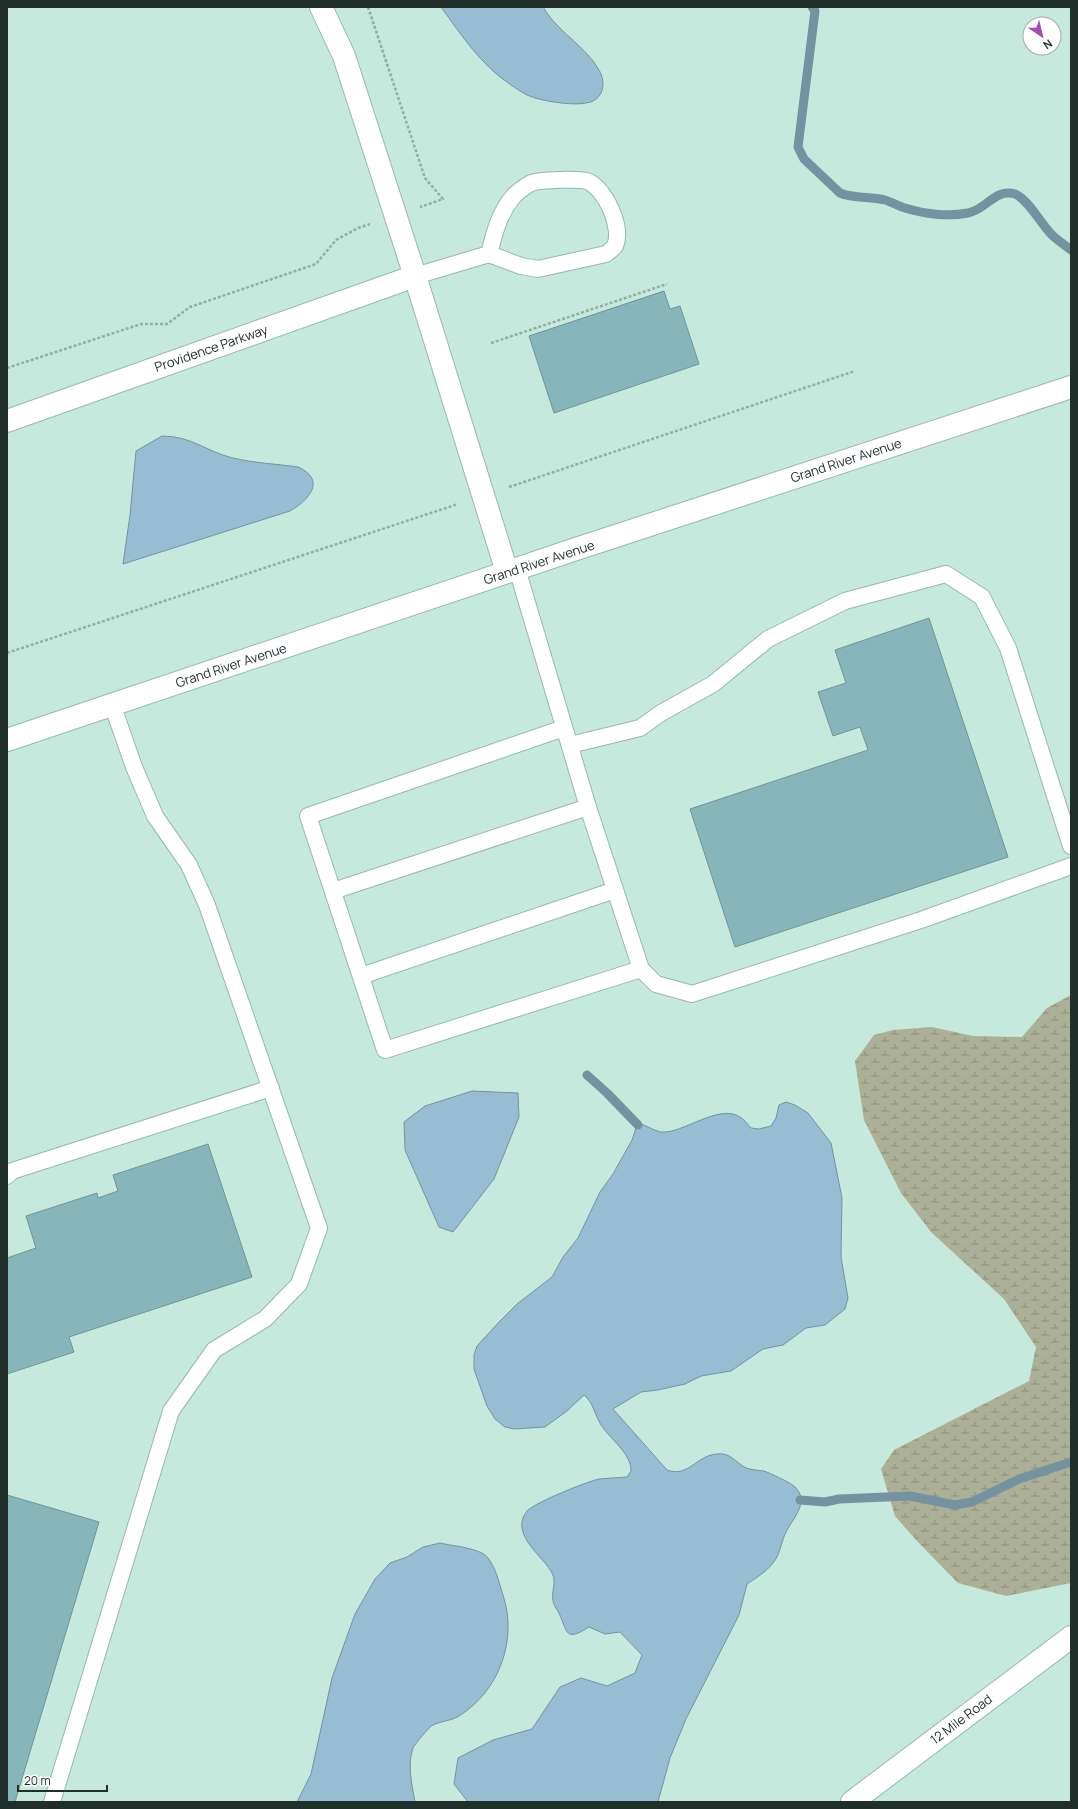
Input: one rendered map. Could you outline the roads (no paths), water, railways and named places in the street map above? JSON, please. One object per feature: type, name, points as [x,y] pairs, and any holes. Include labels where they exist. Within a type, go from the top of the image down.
[{"type":"street","points":[[321,7],[344,56],[415,276],[483,496],[512,571]]},
{"type":"street","name":"Providence Parkway","points":[[7,421],[415,276]]},
{"type":"street","name":"Grand River Avenue","points":[[7,740],[512,571],[1071,387]]},
{"type":"street","name":"12 Mile Road","points":[[852,1802],[1071,1637]]},
{"type":"lane","points":[[415,276],[489,254],[521,266],[538,269],[606,254],[614,246],[617,235],[612,211],[600,190],[588,181],[567,179],[532,183],[512,197],[498,221],[489,254]]},
{"type":"lane","points":[[512,571],[570,745],[588,807],[641,969],[656,984],[692,994],[921,920],[1071,866]]},
{"type":"lane","points":[[570,745],[640,728],[660,713],[713,684],[768,639],[845,601],[946,574],[982,597],[1008,648],[1071,846]]},
{"type":"lane","points":[[52,1802],[171,1411],[214,1350],[265,1319],[299,1284],[319,1228],[207,905],[189,865],[155,816],[134,767],[112,704]]},
{"type":"lane","points":[[564,728],[308,816],[385,1050],[641,969]]},
{"type":"lane","points":[[333,891],[588,807]]},
{"type":"lane","points":[[361,976],[615,890]]},
{"type":"lane","points":[[7,1176],[12,1170],[271,1088]]},
{"type":"water","points":[[441,7],[543,7],[561,30],[585,51],[595,63],[603,80],[600,95],[592,102],[573,104],[548,101],[525,94],[500,77],[481,59],[464,39]]},
{"type":"water","points":[[162,436],[191,441],[233,458],[298,467],[307,472],[312,478],[312,490],[309,496],[290,511],[123,564],[130,515],[136,451]]},
{"type":"water","points":[[472,1091],[518,1093],[519,1117],[494,1179],[453,1232],[439,1227],[405,1150],[404,1122],[425,1106]]},
{"type":"water","points":[[786,1102],[795,1105],[808,1113],[831,1143],[842,1198],[841,1257],[848,1298],[845,1309],[825,1325],[806,1328],[783,1345],[763,1349],[731,1371],[701,1376],[685,1384],[641,1392],[613,1409],[667,1470],[674,1472],[681,1471],[710,1455],[725,1454],[746,1468],[764,1471],[794,1486],[799,1492],[801,1498],[799,1509],[786,1532],[775,1560],[764,1572],[747,1584],[739,1615],[686,1719],[670,1758],[658,1802],[468,1802],[454,1784],[458,1758],[493,1740],[532,1729],[560,1687],[581,1678],[607,1686],[635,1673],[642,1655],[620,1632],[605,1634],[589,1627],[575,1634],[568,1633],[553,1602],[554,1580],[552,1573],[549,1567],[527,1541],[522,1526],[524,1515],[527,1511],[550,1498],[599,1479],[627,1477],[631,1471],[628,1458],[605,1431],[592,1405],[584,1395],[567,1411],[545,1427],[514,1429],[505,1427],[495,1419],[487,1406],[474,1369],[474,1355],[477,1346],[517,1304],[552,1277],[563,1257],[578,1238],[600,1192],[613,1174],[632,1140],[637,1125],[641,1124],[661,1132],[670,1131],[680,1129],[712,1116],[731,1114],[741,1118],[751,1128],[759,1129],[771,1126],[776,1118],[779,1105]]},
{"type":"water","points":[[440,1543],[479,1552],[488,1558],[495,1571],[507,1612],[508,1629],[502,1663],[494,1679],[485,1693],[473,1705],[456,1718],[433,1725],[425,1732],[414,1746],[411,1755],[410,1768],[415,1802],[297,1802],[311,1774],[332,1678],[355,1614],[375,1579],[390,1563],[407,1557],[423,1547]]},
{"type":"waterway","points":[[812,7],[815,11],[798,147],[804,159],[840,193],[851,196],[879,199],[912,210],[944,215],[968,213],[980,208],[1002,194],[1015,194],[1030,206],[1052,235],[1071,250]]},
{"type":"waterway","points":[[587,1075],[638,1125]]},
{"type":"waterway","points":[[800,1500],[825,1502],[839,1499],[910,1496],[955,1505],[972,1502],[1019,1479],[1071,1462]]}]
